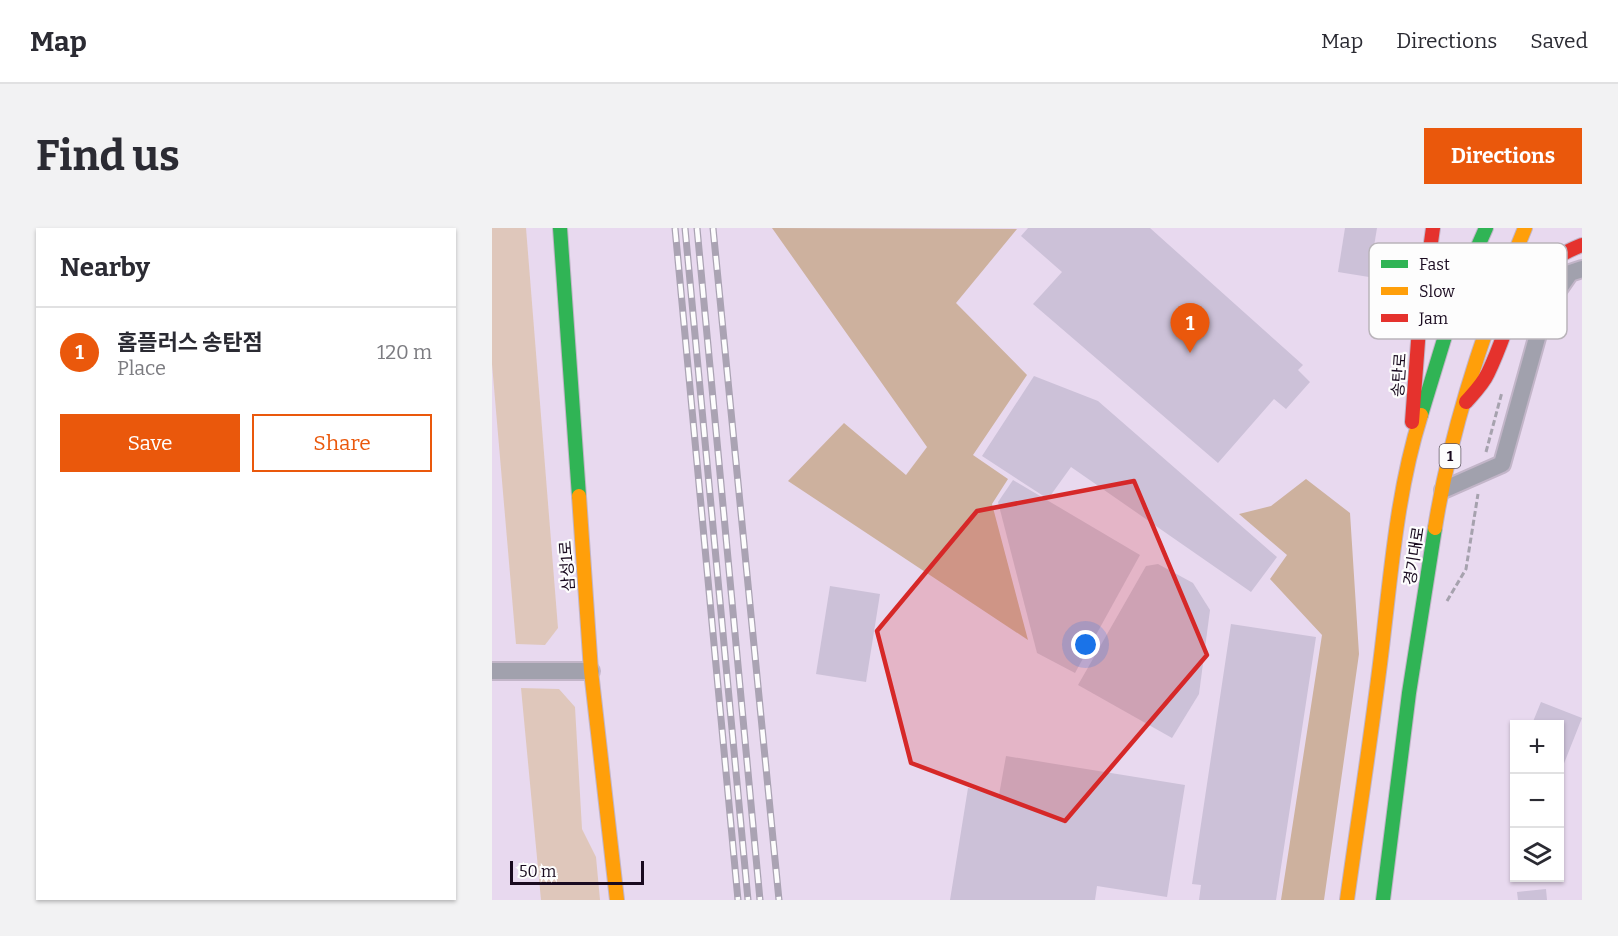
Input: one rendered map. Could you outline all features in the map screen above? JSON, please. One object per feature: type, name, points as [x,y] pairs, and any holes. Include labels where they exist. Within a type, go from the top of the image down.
[{"type":"main road","name":"삼성1로","points":[[560,228],[591,671],[617,900]]},
{"type":"main road","name":"송탄로","points":[[1431,243],[1433,228]]},
{"type":"main road","name":"경기대로","points":[[1479,243],[1486,228]]},
{"type":"main road","name":"경기대로","points":[[1519,243],[1525,228]]},
{"type":"main road","points":[[1567,250],[1582,245]]},
{"type":"main road","name":"송탄로","points":[[1409,453],[1418,339]]},
{"type":"main road","name":"경기대로","points":[[1347,900],[1395,531],[1409,453],[1444,339]]},
{"type":"main road","name":"경기대로","points":[[1383,900],[1409,693],[1436,520],[1461,409],[1484,339]]},
{"type":"main road","points":[[1461,409],[1487,375],[1501,339]]},
{"type":"street","points":[[1567,277],[1570,273],[1582,269]]},
{"type":"street","points":[[1443,490],[1502,464],[1537,339]]},
{"type":"street","points":[[492,671],[591,671]]},
{"type":"path","points":[[1444,605],[1466,569],[1488,437],[1505,384]]},
{"type":"highlighted area","points":[[1134,481],[1207,655],[1065,821],[911,763],[877,631],[977,511]]},
{"type":"shaded area","points":[[492,228],[526,228],[558,628],[545,645],[516,644],[492,364]]},
{"type":"shaded area","points":[[772,228],[1017,229],[956,303],[1027,375],[973,455],[1008,479],[992,504],[1028,640],[788,481],[844,423],[906,475],[927,447]]},
{"type":"shaded area","points":[[1306,479],[1350,513],[1359,654],[1324,900],[1281,900],[1322,635],[1270,579],[1287,555],[1239,514],[1271,506]]},
{"type":"shaded area","points":[[521,688],[559,689],[575,707],[582,829],[596,857],[600,900],[541,900]]},
{"type":"building","points":[[1028,228],[1150,228],[1303,365],[1298,370],[1310,382],[1286,409],[1274,399],[1218,463],[1033,304],[1062,272],[1021,236]]},
{"type":"building","points":[[1345,228],[1377,228],[1375,243],[1369,243],[1369,277],[1338,272]]},
{"type":"building","points":[[1034,376],[1098,401],[1277,557],[1251,592],[1071,467],[1048,499],[982,456]]},
{"type":"building","points":[[1013,480],[1140,555],[1075,673],[1037,653],[998,502]]},
{"type":"building","points":[[1158,564],[1193,583],[1210,610],[1199,694],[1172,738],[1078,685],[1146,566]]},
{"type":"building","points":[[830,586],[880,594],[866,682],[816,674]]},
{"type":"building","points":[[1231,624],[1316,637],[1276,900],[1199,900],[1201,885],[1192,884]]},
{"type":"building","points":[[1541,702],[1582,718],[1564,763],[1564,720],[1534,720]]},
{"type":"building","points":[[1006,756],[1185,785],[1167,897],[1097,886],[1095,900],[950,900],[968,788],[999,795]]},
{"type":"building","points":[[1546,889],[1547,900],[1518,900],[1517,892]]},
{"type":"railway","points":[[675,228],[738,900]]},
{"type":"railway","points":[[685,228],[748,900]]},
{"type":"railway","points":[[697,228],[760,900]]},
{"type":"railway","points":[[713,228],[779,900]]},
{"type":"traffic: fast","points":[[560,228],[579,496]]},
{"type":"traffic: fast","points":[[1479,243],[1486,228]]},
{"type":"traffic: fast","points":[[1421,415],[1444,339]]},
{"type":"traffic: fast","points":[[1383,900],[1409,693],[1435,528]]},
{"type":"traffic: slow","points":[[1519,243],[1525,228]]},
{"type":"traffic: slow","points":[[1435,528],[1450,451],[1484,339]]},
{"type":"traffic: slow","points":[[1347,900],[1401,498],[1421,415]]},
{"type":"traffic: slow","points":[[579,496],[591,671],[617,900]]},
{"type":"traffic: jam","points":[[1431,243],[1433,228]]},
{"type":"traffic: jam","points":[[1567,252],[1582,245]]},
{"type":"traffic: jam","points":[[1412,422],[1418,339]]},
{"type":"traffic: jam","points":[[1466,402],[1486,377],[1502,339]]},
{"type":"place","name":"홈플러스 송탄점","points":[[1190,353]]}]
